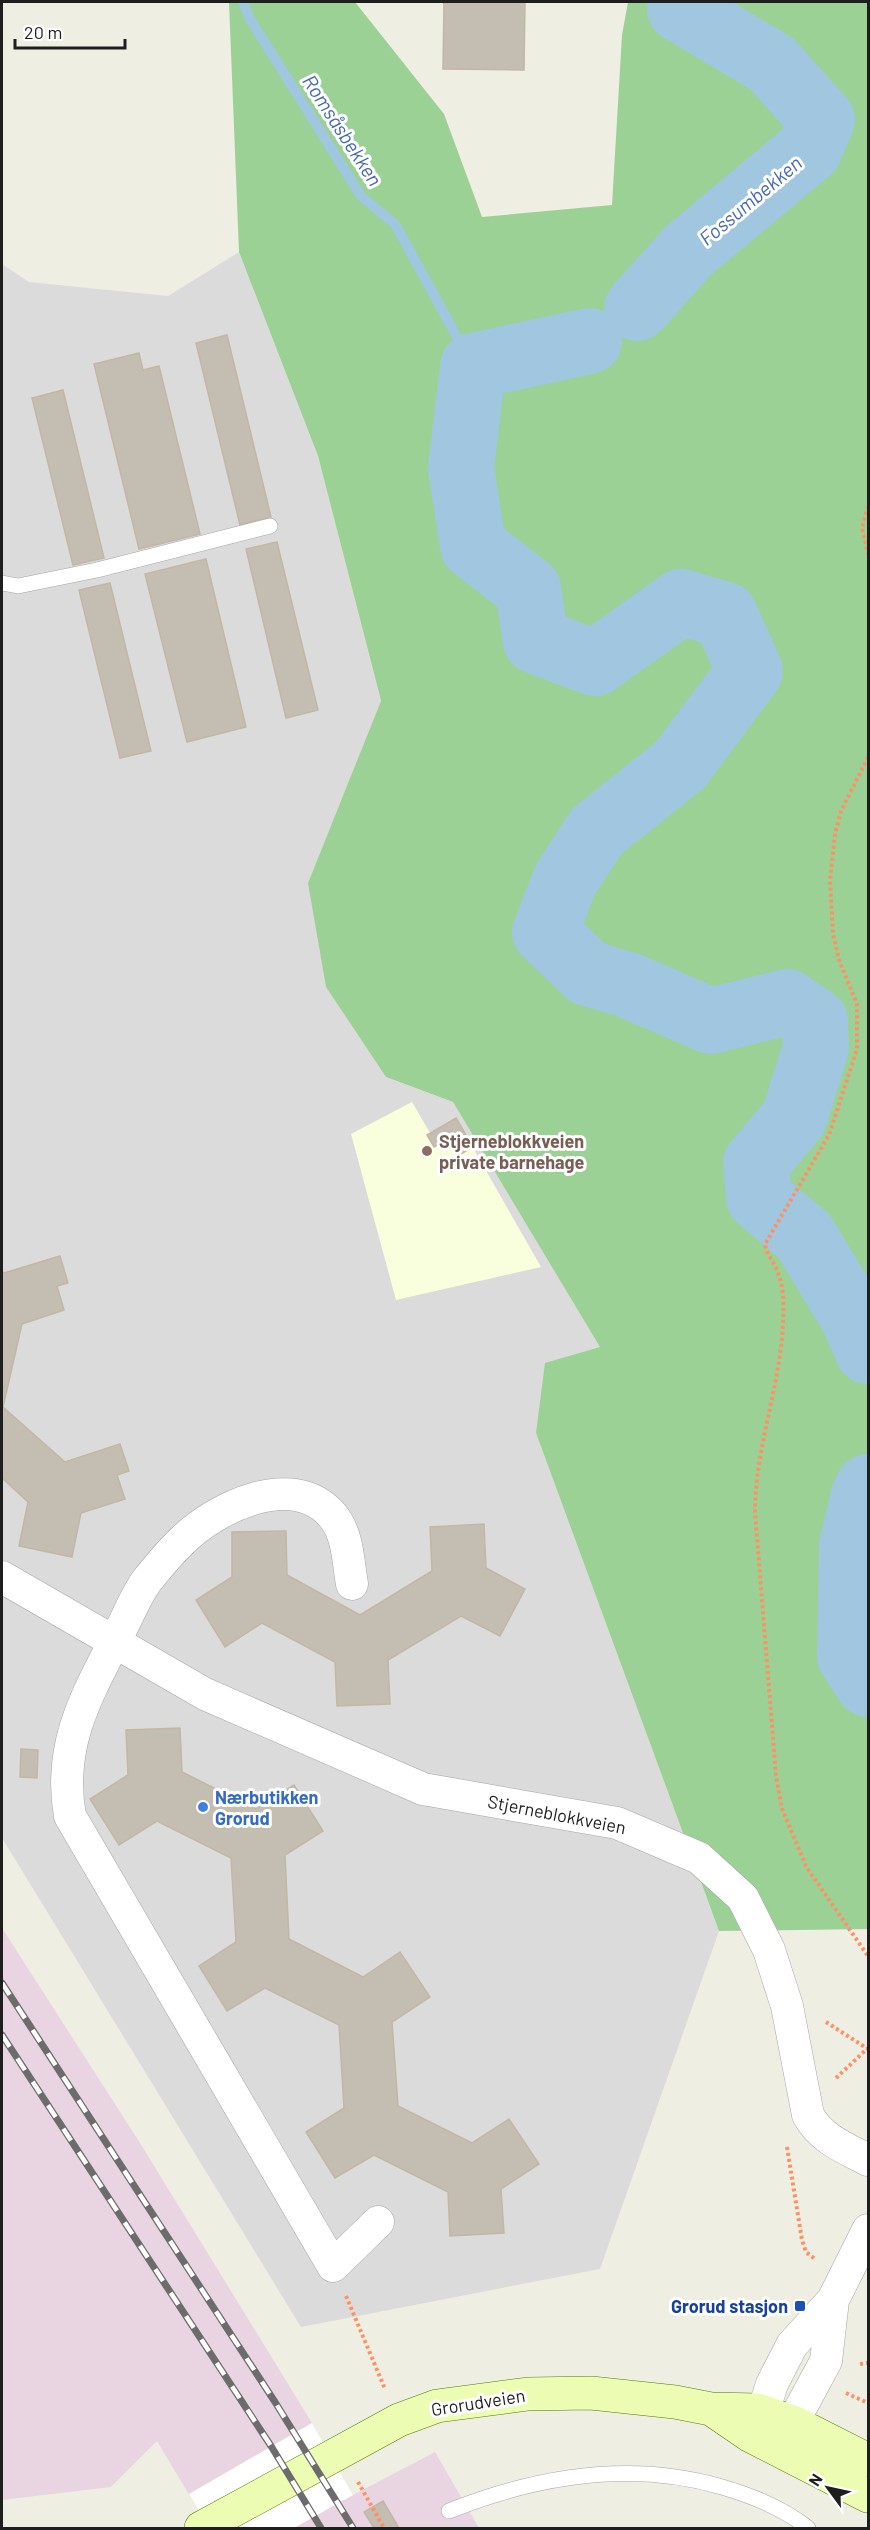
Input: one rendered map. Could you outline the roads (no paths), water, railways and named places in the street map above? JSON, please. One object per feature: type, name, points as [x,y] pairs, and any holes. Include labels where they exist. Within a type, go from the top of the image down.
[{"type":"main road","name":"Grorudveien","points":[[201,2529],[367,2436],[437,2406],[528,2394],[591,2393],[675,2402],[774,2426],[868,2460]]},
{"type":"main road","name":"Grorudveien","points":[[774,2426],[868,2496]]},
{"type":"street","points":[[352,1584],[344,1536],[332,1515],[306,1496],[274,1494],[228,1508],[183,1540],[147,1581],[79,1713],[68,1756],[65,1787],[70,1816],[333,2266],[378,2222]]},
{"type":"street","name":"Stjerneblokkveien","points":[[2,1577],[114,1644],[205,1694],[423,1789],[617,1822],[699,1858],[743,1898],[770,1950],[787,2006],[804,2099],[815,2128],[868,2160]]},
{"type":"street","points":[[774,2426],[772,2384],[792,2345],[833,2300],[868,2230]]},
{"type":"lane","points":[[2,583],[18,586],[97,570],[270,526]]},
{"type":"lane","points":[[449,2511],[478,2499],[564,2477],[601,2473],[642,2473],[687,2479],[738,2492],[789,2514],[808,2529]]},
{"type":"waterway","name":"Romsåsbekken","points":[[243,2],[250,19],[361,196],[395,224],[473,366]]},
{"type":"waterway","name":"Fossumbekken","points":[[637,308],[688,251],[809,150],[822,120],[772,64],[680,9],[681,2]]},
{"type":"waterway","name":"Fossumbekken","points":[[589,341],[473,366],[461,468],[473,546],[528,589],[536,641],[595,663],[681,602],[725,615],[750,671],[680,765],[597,831],[565,880],[545,932],[588,973],[628,985],[711,1021],[787,1002],[815,1021],[816,1047],[794,1118],[756,1163],[759,1198],[804,1236],[852,1315],[868,1351]]},
{"type":"waterway","name":"Fossumbekken","points":[[868,1487],[852,1545],[850,1656],[868,1684]]},
{"type":"railway","points":[[2,1983],[275,2402],[353,2528]]},
{"type":"railway","points":[[2,2035],[271,2446],[321,2528]]},
{"type":"place","name":"Stjerneblokkveien private barnehage","points":[[427,1151]]},
{"type":"place","name":"Nærbutikken Grorud","points":[[203,1807]]},
{"type":"place","name":"Grorud stasjon","points":[[800,2306]]}]
